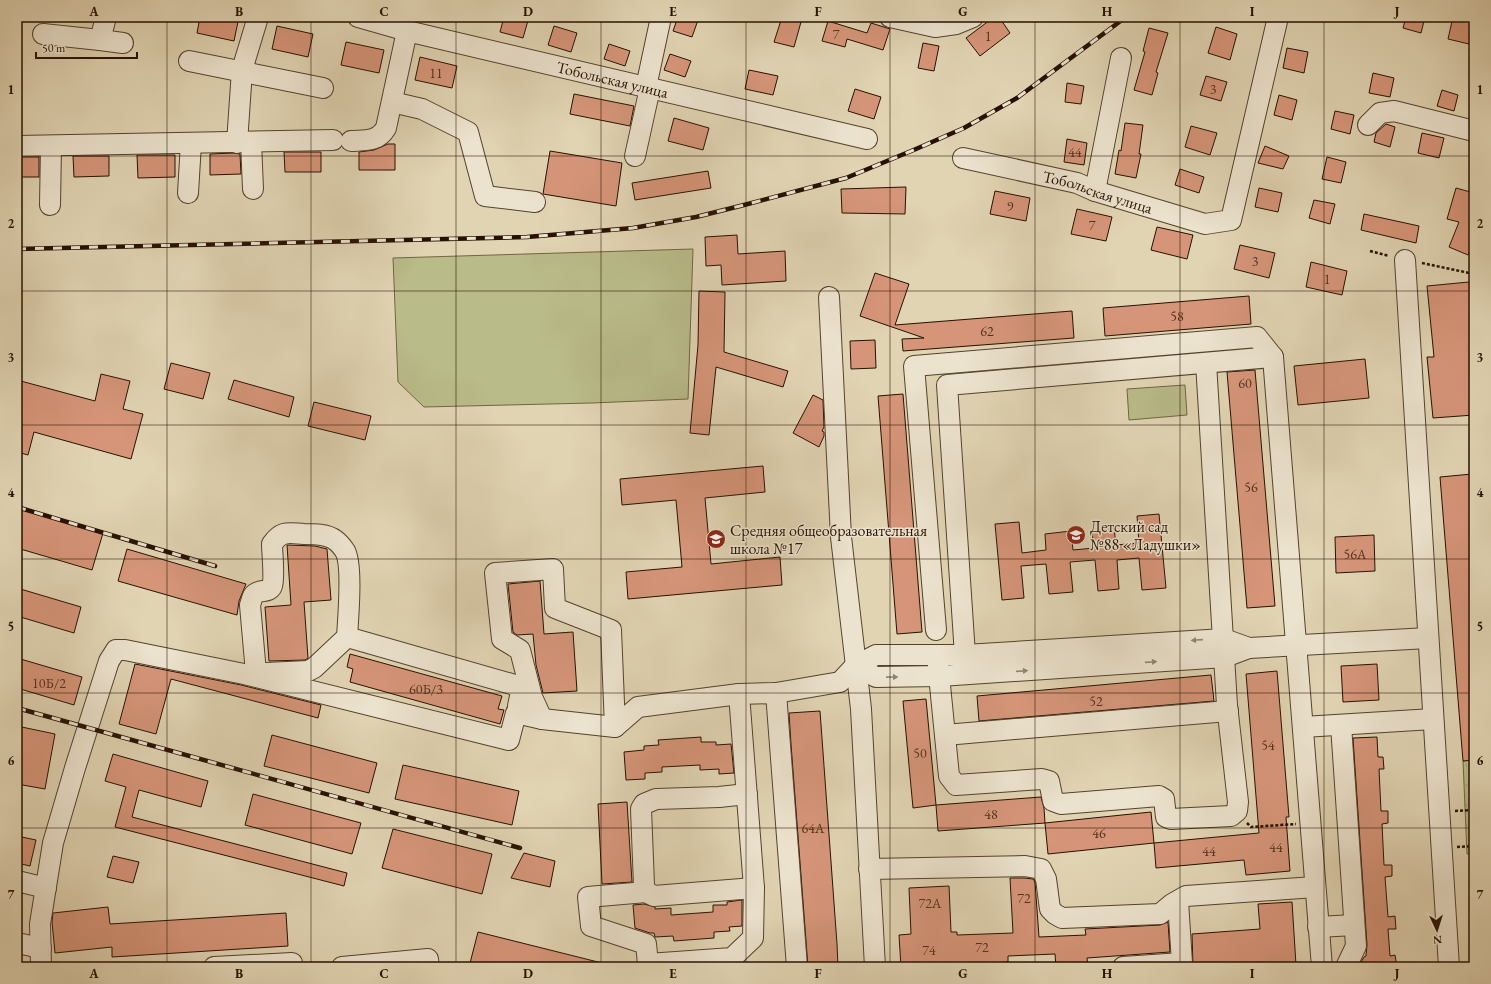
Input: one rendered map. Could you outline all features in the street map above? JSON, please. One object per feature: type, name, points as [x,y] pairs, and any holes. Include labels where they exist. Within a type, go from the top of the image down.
[{"type":"street","points":[[100,40],[106,17]]},
{"type":"street","points":[[253,189],[244,143],[242,70],[258,17]]},
{"type":"street","name":"Тобольская улица","points":[[358,17],[407,31],[867,139]]},
{"type":"street","points":[[635,156],[661,17]]},
{"type":"street","points":[[890,17],[934,27],[956,24],[973,17]]},
{"type":"street","name":"Тобольская улица","points":[[963,158],[1077,183],[1095,191],[1205,224],[1231,220],[1278,17]]},
{"type":"street","points":[[17,146],[244,143],[375,139],[382,134],[386,128],[407,31]]},
{"type":"street","points":[[43,34],[123,43]]},
{"type":"street","points":[[1095,191],[1121,58]]},
{"type":"street","points":[[189,61],[323,88]]},
{"type":"street","points":[[392,102],[422,109],[468,132],[485,196],[535,202]]},
{"type":"street","points":[[1368,125],[1380,113],[1394,111],[1474,131]]},
{"type":"street","points":[[188,193],[191,144]]},
{"type":"street","points":[[50,205],[51,146]]},
{"type":"street","points":[[1405,260],[1449,967]]},
{"type":"street","points":[[829,297],[841,537],[861,709],[875,967]]},
{"type":"street","points":[[936,630],[914,366],[1257,337],[1273,357],[1322,967]]},
{"type":"street","points":[[965,656],[947,385],[1273,357]]},
{"type":"street","points":[[937,655],[949,776],[956,785],[1042,779],[1049,781],[1053,801],[1061,804],[1159,796],[1164,799],[1166,817],[1170,819],[1231,816],[1237,811],[1238,802],[1228,711],[1206,363]]},
{"type":"street","points":[[284,533],[318,534],[334,539],[345,551],[348,562],[349,612],[346,638],[314,668],[308,671],[250,674],[250,605],[254,594],[258,591],[268,590],[272,586],[272,544],[278,536],[284,533]]},
{"type":"street","points":[[542,719],[532,697],[520,650],[502,639],[495,573],[553,569],[556,608],[610,630],[615,727]]},
{"type":"street","points":[[41,958],[40,924],[53,843],[74,768],[109,661],[116,650],[125,650],[250,674],[509,740],[522,687],[346,638]]},
{"type":"street","points":[[856,666],[876,677],[940,676],[1082,657],[1224,648],[1296,646],[1428,638]]},
{"type":"street","points":[[516,713],[542,719],[615,727],[638,707],[739,694],[776,693],[840,682],[856,666],[876,655],[1082,657]]},
{"type":"street","points":[[776,693],[797,967]]},
{"type":"street","points":[[739,694],[754,888],[753,938],[732,958],[648,965],[646,944],[591,926],[588,897],[646,892],[654,896],[754,888]]},
{"type":"street","points":[[945,735],[1228,711]]},
{"type":"street","points":[[1303,727],[1434,719]]},
{"type":"street","points":[[1341,725],[1356,946],[1346,967]]},
{"type":"street","points":[[646,892],[644,885],[641,809],[644,804],[656,799],[719,797],[747,794]]},
{"type":"street","points":[[869,869],[1025,866],[1041,869],[1046,879],[1050,909],[1062,918],[1160,914],[1172,904],[1186,896],[1315,887]]},
{"type":"street","points":[[17,881],[46,888]]},
{"type":"street","points":[[1123,967],[1182,963],[1178,901]]},
{"type":"street","points":[[1318,927],[1354,926]]},
{"type":"street","points":[[17,943],[41,958]]},
{"type":"street","points":[[342,967],[428,959],[429,967]]},
{"type":"street","points":[[214,967],[292,963],[292,967]]},
{"type":"path","points":[[1370,251],[1405,260],[1474,274]]},
{"type":"path","points":[[1237,811],[1251,827],[1310,822]]},
{"type":"green space","points":[[693,249],[688,399],[424,407],[398,382],[393,258]]},
{"type":"green space","points":[[1185,385],[1187,415],[1129,420],[1127,389]]},
{"type":"green space","points":[[1474,760],[1474,854],[1467,854],[1463,761]]},
{"type":"building","points":[[200,17],[239,17],[234,41],[197,33]]},
{"type":"building","points":[[504,17],[529,17],[523,38],[500,32]]},
{"type":"building","points":[[678,17],[690,17],[698,20],[692,37],[673,31]]},
{"type":"building","points":[[782,17],[801,22],[794,47],[774,42]]},
{"type":"building","points":[[994,17],[999,17],[1010,33],[980,56],[966,38]]},
{"type":"building","points":[[1406,17],[1425,17],[1421,33],[1403,28]]},
{"type":"building","points":[[1453,17],[1474,17],[1469,44],[1448,39]]},
{"type":"building","points":[[828,21],[867,33],[871,23],[890,29],[883,50],[847,39],[845,47],[822,41]]},
{"type":"building","points":[[277,26],[313,34],[308,57],[272,49]]},
{"type":"building","points":[[554,26],[577,33],[571,52],[548,45]]},
{"type":"building","points":[[1216,27],[1237,34],[1230,60],[1208,53]]},
{"type":"building","points":[[1149,28],[1168,33],[1156,72],[1158,73],[1152,95],[1134,90],[1145,52],[1143,51]]},
{"type":"building","points":[[346,42],[384,50],[379,73],[341,65]]},
{"type":"building","points":[[923,43],[939,46],[934,71],[918,68]]},
{"type":"building","points":[[609,44],[630,51],[625,66],[604,59]]},
{"type":"building","points":[[1287,48],[1308,52],[1304,73],[1283,68]]},
{"type":"building","points":[[670,54],[691,61],[685,77],[664,70]]},
{"type":"building","points":[[420,57],[457,66],[452,88],[415,80]]},
{"type":"building","points":[[749,70],[778,76],[773,95],[745,89]]},
{"type":"building","points":[[1373,73],[1394,78],[1390,97],[1369,93]]},
{"type":"building","points":[[1206,76],[1227,82],[1221,101],[1200,95]]},
{"type":"building","points":[[1067,83],[1084,86],[1081,104],[1065,102]]},
{"type":"building","points":[[855,89],[881,97],[874,119],[848,111]]},
{"type":"building","points":[[1442,90],[1458,95],[1454,111],[1437,106]]},
{"type":"building","points":[[574,94],[634,106],[630,126],[570,114]]},
{"type":"building","points":[[1279,95],[1297,100],[1292,120],[1274,115]]},
{"type":"building","points":[[1335,111],[1354,115],[1350,134],[1331,129]]},
{"type":"building","points":[[674,118],[709,128],[703,150],[668,141]]},
{"type":"building","points":[[1125,123],[1143,125],[1139,154],[1141,154],[1136,178],[1115,174],[1119,150],[1121,151]]},
{"type":"building","points":[[1386,124],[1395,127],[1390,147],[1374,142],[1376,133]]},
{"type":"building","points":[[1191,126],[1217,133],[1210,155],[1185,147]]},
{"type":"building","points":[[1422,133],[1444,138],[1439,158],[1418,153]]},
{"type":"building","points":[[1067,139],[1087,143],[1084,165],[1064,162]]},
{"type":"building","points":[[388,144],[395,144],[395,170],[359,170],[359,152],[374,150]]},
{"type":"building","points":[[1265,146],[1289,156],[1283,169],[1258,163]]},
{"type":"building","points":[[550,151],[622,163],[616,206],[543,194]]},
{"type":"building","points":[[284,152],[321,152],[321,172],[285,172]]},
{"type":"building","points":[[210,154],[240,154],[241,174],[210,175]]},
{"type":"building","points":[[137,155],[175,155],[175,177],[138,178]]},
{"type":"building","points":[[73,156],[109,156],[109,176],[74,177]]},
{"type":"building","points":[[17,157],[39,157],[39,177],[17,177]]},
{"type":"building","points":[[1327,157],[1346,162],[1341,183],[1322,179]]},
{"type":"building","points":[[1180,169],[1204,177],[1199,193],[1175,185]]},
{"type":"building","points":[[708,171],[711,188],[635,200],[632,183]]},
{"type":"building","points":[[906,187],[905,214],[842,213],[841,189]]},
{"type":"building","points":[[1259,188],[1282,193],[1278,212],[1255,207]]},
{"type":"building","points":[[1456,188],[1474,193],[1474,223],[1470,238],[1474,239],[1468,255],[1449,247],[1459,222],[1447,219]]},
{"type":"building","points":[[995,191],[1030,198],[1026,221],[990,214]]},
{"type":"building","points":[[1314,200],[1335,204],[1330,224],[1309,218]]},
{"type":"building","points":[[1077,209],[1112,217],[1106,241],[1071,234]]},
{"type":"building","points":[[1364,214],[1419,226],[1416,243],[1361,230]]},
{"type":"building","points":[[1157,227],[1193,235],[1187,259],[1151,250]]},
{"type":"building","points":[[737,235],[738,254],[785,251],[786,281],[722,285],[721,265],[706,266],[705,237]]},
{"type":"building","points":[[1240,245],[1275,253],[1269,278],[1234,269]]},
{"type":"building","points":[[1311,262],[1347,271],[1342,295],[1306,287]]},
{"type":"building","points":[[875,273],[909,284],[895,325],[1072,311],[1074,338],[903,351],[902,339],[924,338],[860,316]]},
{"type":"building","points":[[1469,282],[1474,323],[1474,415],[1433,418],[1427,357],[1434,357],[1427,286]]},
{"type":"building","points":[[699,291],[725,292],[724,352],[788,371],[783,387],[716,367],[709,435],[690,433],[698,345]]},
{"type":"building","points":[[1249,296],[1251,324],[1105,336],[1103,308]]},
{"type":"building","points":[[875,340],[876,368],[851,369],[850,341]]},
{"type":"building","points":[[1365,359],[1369,398],[1298,405],[1294,366]]},
{"type":"building","points":[[171,363],[210,373],[203,399],[164,389]]},
{"type":"building","points":[[1255,370],[1275,606],[1247,608],[1227,372]]},
{"type":"building","points":[[101,374],[130,381],[123,409],[143,414],[131,459],[34,432],[28,455],[17,452],[17,380],[95,401]]},
{"type":"building","points":[[234,380],[294,397],[289,417],[228,399]]},
{"type":"building","points":[[903,394],[922,632],[897,634],[878,396]]},
{"type":"building","points":[[813,395],[823,400],[824,427],[822,431],[824,432],[824,436],[819,447],[793,433]]},
{"type":"building","points":[[314,402],[371,416],[365,440],[308,426]]},
{"type":"building","points":[[763,466],[765,492],[705,498],[711,564],[780,557],[782,585],[628,599],[626,572],[682,567],[676,500],[622,505],[620,479]]},
{"type":"building","points":[[1472,474],[1474,495],[1474,760],[1463,761],[1440,477]]},
{"type":"building","points":[[17,508],[103,533],[92,570],[17,548]]},
{"type":"building","points":[[1159,514],[1166,588],[1142,590],[1139,558],[1117,560],[1119,589],[1098,591],[1095,560],[1070,562],[1073,592],[1049,594],[1046,564],[1021,566],[1024,598],[1002,600],[995,524],[1019,522],[1022,553],[1046,550],[1045,534],[1071,531],[1073,550],[1094,548],[1092,531],[1114,528],[1116,545],[1139,543],[1137,516]]},
{"type":"building","points":[[1374,535],[1375,571],[1336,573],[1335,537]]},
{"type":"building","points":[[287,545],[315,546],[327,549],[331,600],[304,602],[308,658],[305,660],[269,661],[265,607],[291,605]]},
{"type":"building","points":[[127,549],[246,584],[239,601],[237,615],[118,581]]},
{"type":"building","points":[[540,581],[544,634],[573,632],[577,691],[543,693],[536,665],[533,634],[517,635],[513,632],[508,584]]},
{"type":"building","points":[[17,588],[81,607],[74,633],[17,616]]},
{"type":"building","points":[[350,654],[502,696],[498,709],[504,710],[500,724],[350,682],[353,669],[347,667]]},
{"type":"building","points":[[17,658],[82,677],[74,705],[17,688]]},
{"type":"building","points":[[135,664],[241,685],[321,705],[318,718],[171,679],[156,734],[119,724]]},
{"type":"building","points":[[1377,664],[1379,700],[1343,702],[1341,666]]},
{"type":"building","points":[[1277,671],[1289,817],[1286,817],[1290,871],[1246,875],[1244,860],[1156,868],[1154,843],[1259,833],[1246,674]]},
{"type":"building","points":[[1211,675],[1214,701],[979,721],[977,696]]},
{"type":"building","points":[[926,699],[936,805],[913,808],[903,701]]},
{"type":"building","points":[[820,711],[838,967],[808,967],[791,744],[789,713]]},
{"type":"building","points":[[17,726],[55,734],[45,789],[17,784]]},
{"type":"building","points":[[272,735],[377,763],[369,793],[264,766]]},
{"type":"building","points":[[701,737],[701,742],[716,742],[716,745],[731,744],[734,773],[719,774],[719,769],[700,770],[700,765],[662,767],[662,772],[645,773],[645,779],[626,780],[624,752],[644,750],[644,746],[659,745],[658,740]]},
{"type":"building","points":[[1377,737],[1378,757],[1383,757],[1384,769],[1379,769],[1381,811],[1388,811],[1388,823],[1382,824],[1384,865],[1392,865],[1392,876],[1385,877],[1388,917],[1395,916],[1396,929],[1388,929],[1390,956],[1395,955],[1397,967],[1360,967],[1360,964],[1366,956],[1367,945],[1353,738]]},
{"type":"building","points":[[113,754],[208,781],[201,807],[139,790],[132,817],[347,873],[344,886],[115,827],[126,787],[105,781]]},
{"type":"building","points":[[403,765],[519,791],[512,825],[395,799]]},
{"type":"building","points":[[253,794],[361,823],[352,854],[245,825]]},
{"type":"building","points":[[1041,797],[1044,808],[1045,823],[938,831],[936,805]]},
{"type":"building","points":[[627,802],[632,882],[602,884],[598,804]]},
{"type":"building","points":[[1151,812],[1154,843],[1048,854],[1045,823]]},
{"type":"building","points":[[393,829],[492,854],[482,894],[382,868]]},
{"type":"building","points":[[17,836],[36,840],[30,866],[17,863]]},
{"type":"building","points":[[524,853],[555,861],[550,887],[511,878]]},
{"type":"building","points":[[113,856],[139,862],[133,883],[107,877]]},
{"type":"building","points":[[1010,878],[1033,879],[1035,882],[1039,937],[1086,935],[1085,929],[1160,925],[1168,922],[1170,952],[1087,958],[1088,967],[1056,967],[1055,954],[1008,956],[1008,962],[958,965],[959,967],[901,967],[899,935],[911,934],[909,888],[949,886],[951,932],[957,932],[957,935],[1013,933]]},
{"type":"building","points":[[742,900],[742,926],[729,927],[730,931],[714,932],[714,938],[674,941],[673,936],[655,937],[654,933],[635,928],[633,905],[644,904],[655,907],[655,909],[671,908],[671,915],[713,912],[713,905],[727,905],[727,902]]},
{"type":"building","points":[[1292,902],[1296,965],[1263,967],[1193,967],[1192,934],[1260,929],[1258,904]]},
{"type":"building","points":[[108,907],[110,924],[286,913],[288,946],[112,957],[112,947],[55,953],[52,922],[53,913]]},
{"type":"building","points":[[478,932],[602,963],[602,967],[469,967]]},
{"type":"railway","points":[[17,249],[527,237],[633,228],[696,217],[846,178],[964,128],[1017,98],[1126,17]]},
{"type":"railway","points":[[17,507],[215,566]]},
{"type":"railway","points":[[17,708],[520,848]]},
{"type":"place","name":"Детский сад №88 «Ладушки»","points":[[1076,535]]},
{"type":"place","name":"Средняя общеобразовательная школа №17","points":[[716,539]]}]
